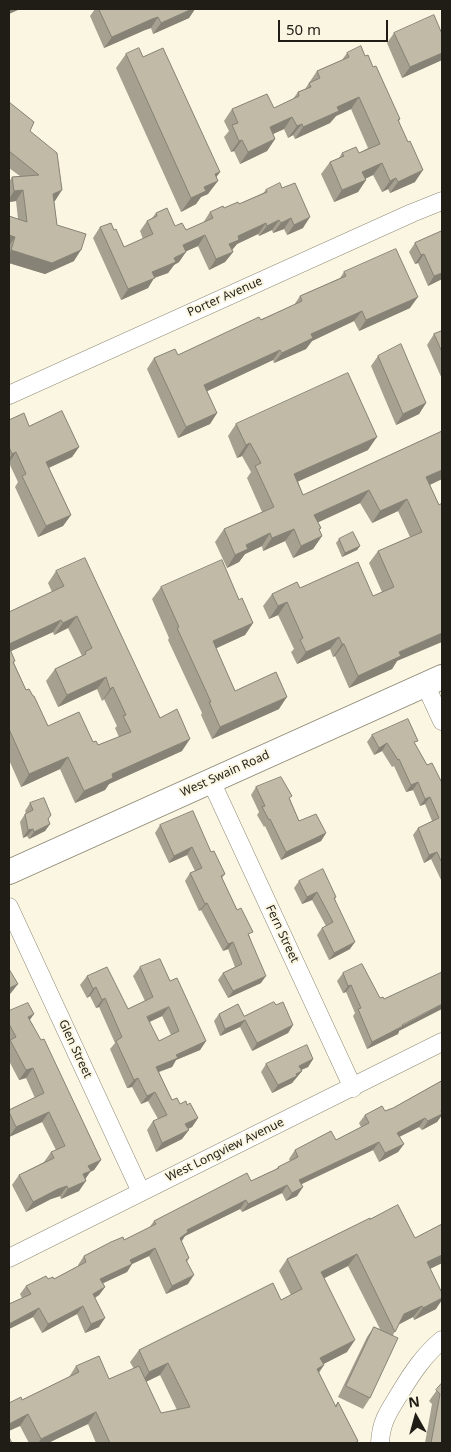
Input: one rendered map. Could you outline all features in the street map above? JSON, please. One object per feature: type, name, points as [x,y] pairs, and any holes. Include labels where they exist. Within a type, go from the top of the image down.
[{"type":"street","name":"Porter Avenue","points":[[9,395],[412,212],[442,201]]},
{"type":"street","points":[[434,680],[442,721]]},
{"type":"street","name":"West Swain Road","points":[[9,872],[434,680]]},
{"type":"street","name":"Fern Street","points":[[211,781],[353,1088]]},
{"type":"street","name":"Glen Street","points":[[9,907],[141,1192]]},
{"type":"street","name":"West Longview Avenue","points":[[9,1258],[442,1042]]},
{"type":"street","points":[[380,1443],[380,1435],[388,1410],[422,1360],[442,1340]]},
{"type":"building","points":[[99,9],[192,9],[161,23],[158,17],[152,19],[112,37]]},
{"type":"building","points":[[434,15],[442,34],[442,53],[410,67],[394,33]]},
{"type":"building","points":[[361,46],[365,56],[368,55],[373,67],[376,66],[400,119],[398,120],[423,170],[398,182],[396,178],[390,181],[382,163],[362,172],[366,180],[342,190],[330,162],[344,156],[342,153],[356,147],[359,153],[380,144],[359,97],[337,107],[339,111],[303,127],[302,124],[297,126],[292,117],[270,127],[275,139],[248,152],[242,140],[239,141],[232,125],[238,123],[232,109],[267,94],[274,108],[299,96],[298,92],[311,87],[309,83],[320,78],[317,71],[349,57],[347,53]]},
{"type":"building","points":[[139,48],[143,57],[163,48],[220,172],[215,174],[218,181],[204,187],[206,191],[191,198],[126,54]]},
{"type":"building","points":[[9,102],[34,122],[30,131],[57,153],[62,190],[53,194],[57,225],[86,234],[81,250],[52,263],[11,250],[15,237],[9,235],[9,216],[27,222],[23,190],[14,191],[12,177],[39,175],[9,151]]},
{"type":"building","points":[[280,183],[282,188],[295,183],[310,217],[294,225],[291,218],[281,223],[279,220],[267,226],[266,223],[238,236],[239,240],[229,244],[233,252],[216,259],[205,235],[183,245],[186,252],[174,258],[176,262],[152,272],[155,278],[128,289],[100,227],[111,223],[114,230],[116,229],[124,247],[153,234],[147,221],[157,216],[156,213],[167,208],[175,226],[182,223],[186,230],[213,218],[210,212],[223,206],[224,208],[238,202],[239,204],[267,192],[266,190]]},
{"type":"building","points":[[442,231],[442,273],[434,276],[424,254],[421,255],[415,243]]},
{"type":"building","points":[[396,249],[418,297],[366,320],[362,311],[311,334],[313,338],[282,353],[280,350],[204,385],[217,413],[186,427],[154,358],[175,349],[178,355],[259,317],[261,320],[302,301],[300,296],[346,276],[344,272]]},
{"type":"building","points":[[442,331],[442,352],[434,334]]},
{"type":"building","points":[[401,344],[426,403],[403,414],[378,356]]},
{"type":"building","points":[[348,373],[377,437],[294,474],[303,495],[442,431],[442,470],[426,477],[439,505],[442,503],[442,633],[399,652],[401,656],[358,676],[339,637],[306,652],[300,640],[303,638],[287,602],[278,606],[272,594],[297,582],[300,588],[358,562],[373,596],[394,587],[378,551],[422,532],[407,499],[380,511],[369,490],[314,515],[321,528],[319,529],[322,536],[301,546],[294,529],[272,538],[270,533],[246,545],[248,549],[235,555],[224,529],[274,507],[255,466],[261,463],[250,443],[246,445],[236,424]]},
{"type":"building","points":[[62,411],[79,447],[46,462],[71,515],[46,526],[22,476],[26,474],[16,452],[12,454],[9,447],[9,420],[24,413],[29,426]]},
{"type":"building","points":[[353,532],[360,546],[345,553],[339,539]]},
{"type":"building","points":[[85,558],[160,718],[177,709],[190,739],[112,774],[113,778],[84,791],[68,757],[29,774],[9,729],[9,647],[15,661],[13,662],[26,690],[29,689],[34,696],[48,726],[79,712],[93,742],[96,741],[98,745],[131,732],[123,716],[126,715],[113,687],[110,689],[106,677],[67,695],[55,669],[86,654],[85,652],[92,648],[77,616],[63,623],[61,620],[9,644],[9,612],[64,586],[56,571]]},
{"type":"building","points":[[222,560],[239,600],[242,598],[253,623],[213,641],[235,691],[276,672],[287,697],[220,727],[161,587]]},
{"type":"building","points":[[408,719],[418,741],[414,742],[427,765],[432,763],[442,783],[442,863],[437,852],[429,855],[418,828],[439,818],[430,797],[425,799],[418,782],[411,785],[399,759],[387,743],[379,748],[372,735]]},
{"type":"building","points":[[281,777],[292,796],[289,798],[299,821],[316,814],[326,833],[286,852],[262,807],[265,806],[256,787]]},
{"type":"building","points":[[44,798],[51,815],[48,819],[50,824],[34,832],[33,829],[28,830],[25,814],[33,810],[30,803]]},
{"type":"building","points":[[193,811],[211,852],[214,851],[225,874],[221,876],[237,910],[241,908],[253,932],[248,934],[266,976],[233,991],[223,973],[242,964],[233,942],[228,944],[190,873],[202,868],[192,847],[174,856],[160,825]]},
{"type":"building","points":[[323,869],[336,897],[334,898],[355,942],[334,953],[322,928],[333,922],[317,892],[307,897],[299,881]]},
{"type":"building","points":[[160,959],[170,981],[177,978],[206,1041],[176,1055],[178,1058],[156,1067],[172,1100],[177,1098],[180,1104],[186,1101],[187,1105],[190,1103],[198,1118],[185,1124],[189,1130],[162,1143],[153,1121],[167,1115],[155,1092],[147,1096],[138,1078],[134,1080],[116,1041],[122,1037],[105,998],[102,1000],[96,987],[93,989],[87,976],[107,967],[128,1009],[153,997],[140,967]],"holes":[[[169,1007],[179,1031],[159,1041],[147,1017]]]},
{"type":"building","points":[[362,964],[380,998],[383,997],[384,999],[442,972],[442,1004],[372,1042],[358,1009],[361,1008],[351,985],[348,986],[343,973]]},
{"type":"building","points":[[9,969],[18,984],[9,988]]},
{"type":"building","points":[[274,1002],[276,1005],[283,1002],[293,1025],[257,1043],[245,1020],[225,1029],[219,1014],[238,1004],[244,1016]]},
{"type":"building","points":[[28,1003],[34,1014],[28,1017],[41,1040],[44,1039],[101,1160],[88,1166],[91,1171],[83,1174],[86,1181],[68,1189],[67,1186],[58,1189],[33,1202],[19,1175],[54,1158],[51,1152],[65,1146],[49,1112],[16,1127],[9,1112],[9,1110],[44,1093],[33,1068],[26,1070],[10,1040],[16,1037],[9,1024],[9,1011]]},
{"type":"building","points":[[307,1045],[313,1059],[299,1066],[302,1071],[296,1074],[297,1076],[278,1085],[266,1064]]},
{"type":"building","points":[[442,1081],[442,1114],[428,1121],[425,1118],[397,1133],[404,1144],[385,1153],[379,1142],[299,1180],[303,1187],[292,1193],[287,1185],[248,1204],[246,1200],[187,1230],[188,1232],[180,1238],[189,1258],[186,1260],[194,1275],[172,1286],[155,1248],[130,1260],[132,1264],[100,1279],[105,1287],[93,1294],[105,1318],[91,1324],[83,1306],[48,1324],[39,1308],[9,1324],[9,1304],[31,1294],[26,1286],[46,1276],[48,1279],[53,1277],[54,1279],[86,1262],[84,1256],[111,1242],[123,1237],[124,1240],[156,1224],[154,1221],[247,1173],[251,1181],[279,1168],[298,1157],[295,1150],[331,1131],[336,1140],[369,1123],[365,1115],[382,1106],[385,1111],[393,1108]]},
{"type":"building","points":[[398,1205],[415,1238],[442,1224],[442,1255],[427,1262],[442,1293],[442,1298],[423,1308],[422,1306],[404,1314],[395,1332],[357,1254],[321,1272],[355,1340],[320,1358],[324,1365],[317,1369],[336,1407],[338,1402],[358,1441],[355,1443],[110,1443],[96,1412],[41,1439],[28,1414],[9,1424],[9,1403],[21,1397],[22,1400],[79,1372],[76,1366],[99,1356],[109,1379],[139,1366],[161,1413],[190,1407],[168,1363],[149,1372],[139,1350],[273,1283],[281,1300],[302,1289],[287,1259]]},
{"type":"building","points":[[374,1327],[398,1338],[370,1398],[346,1386]]},
{"type":"building","points":[[442,1383],[442,1443],[431,1443],[440,1394],[436,1390]]}]
